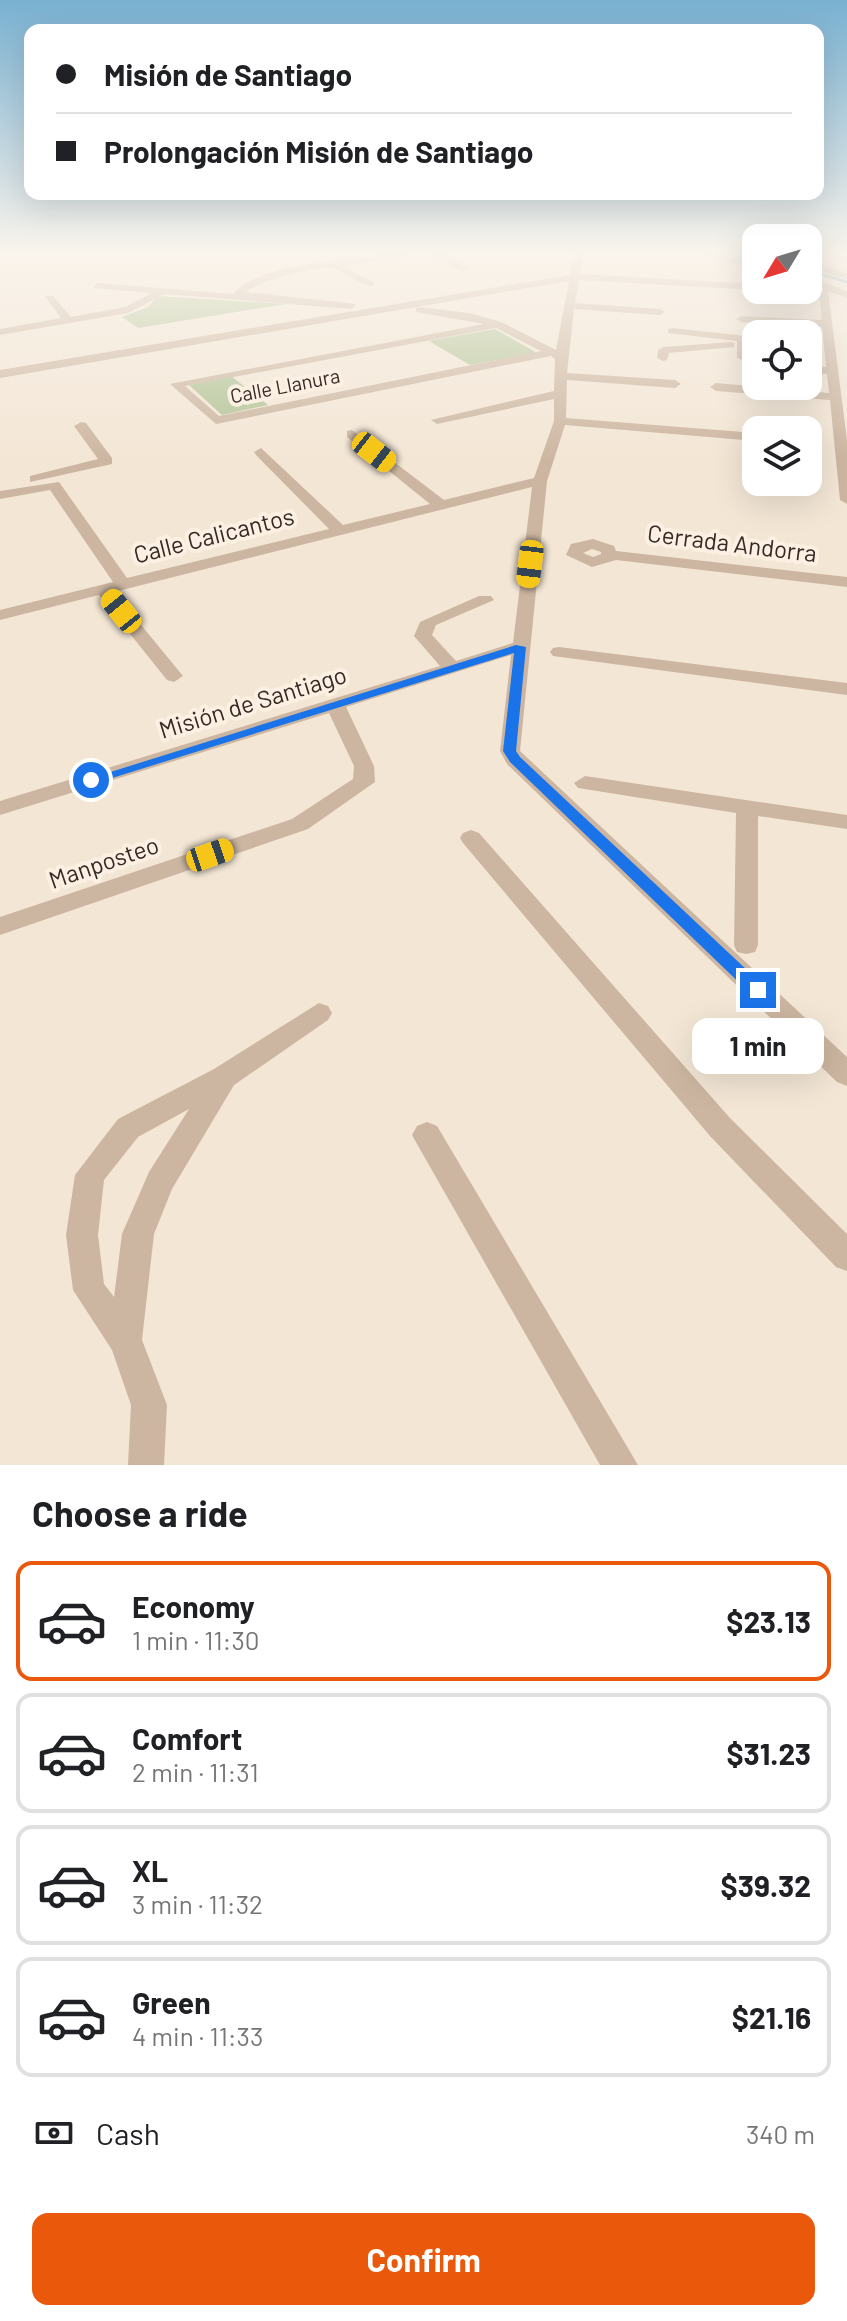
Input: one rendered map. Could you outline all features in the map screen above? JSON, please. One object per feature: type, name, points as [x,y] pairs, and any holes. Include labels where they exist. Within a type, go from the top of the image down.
[{"type":"street","points":[[0,329],[35,323]]},
{"type":"street","points":[[0,374],[295,323]]},
{"type":"street","points":[[555,355],[566,323]]},
{"type":"street","points":[[816,323],[827,324],[835,397],[842,421],[847,500]]},
{"type":"street","points":[[497,324],[555,355],[563,376],[558,394],[560,421],[540,481],[510,751],[514,759],[847,1074]]},
{"type":"street","name":"Calle Llanura","points":[[497,324],[176,384],[216,420],[555,355]]},
{"type":"street","points":[[672,331],[742,338]]},
{"type":"street","points":[[663,358],[664,350],[742,344],[742,356]]},
{"type":"street","points":[[822,367],[847,364]]},
{"type":"street","points":[[832,366],[847,371]]},
{"type":"street","points":[[563,376],[675,384]]},
{"type":"street","points":[[716,387],[835,397]]},
{"type":"street","points":[[437,420],[558,394]]},
{"type":"street","points":[[560,421],[742,436]]},
{"type":"street","points":[[0,486],[107,461],[81,426]]},
{"type":"street","points":[[352,434],[440,504]]},
{"type":"street","points":[[261,452],[339,530]]},
{"type":"street","name":"Calle Calicantos","points":[[0,615],[540,481]]},
{"type":"street","points":[[0,495],[54,485],[122,583]]},
{"type":"street","name":"Cerrada Andorra","points":[[612,555],[847,582]]},
{"type":"street","points":[[103,589],[174,676]]},
{"type":"street","points":[[452,668],[423,636],[429,622],[485,600]]},
{"type":"street","name":"Misión de Santiago","points":[[0,808],[520,647]]},
{"type":"street","points":[[559,652],[847,689]]},
{"type":"street","name":"Manposteo","points":[[0,926],[300,824],[344,796],[364,782],[364,766],[335,705]]},
{"type":"street","points":[[585,783],[847,822]]},
{"type":"street","points":[[746,945],[747,806]]},
{"type":"street","points":[[471,838],[720,1127],[847,1256]]},
{"type":"street","points":[[146,1465],[149,1405],[125,1340],[89,1290],[82,1235],[90,1175],[128,1128],[224,1077],[319,1013]]},
{"type":"street","points":[[125,1340],[138,1234],[167,1170],[224,1077]]},
{"type":"street","points":[[427,1135],[620,1465]]},
{"type":"green space","points":[[131,323],[167,323],[138,328]]},
{"type":"green space","points":[[495,329],[537,353],[470,365],[429,341]]},
{"type":"green space","points":[[231,376],[268,405],[222,415],[189,385]]},
{"type":"route","points":[[91,780],[520,647],[510,751],[514,759],[758,990]]}]
